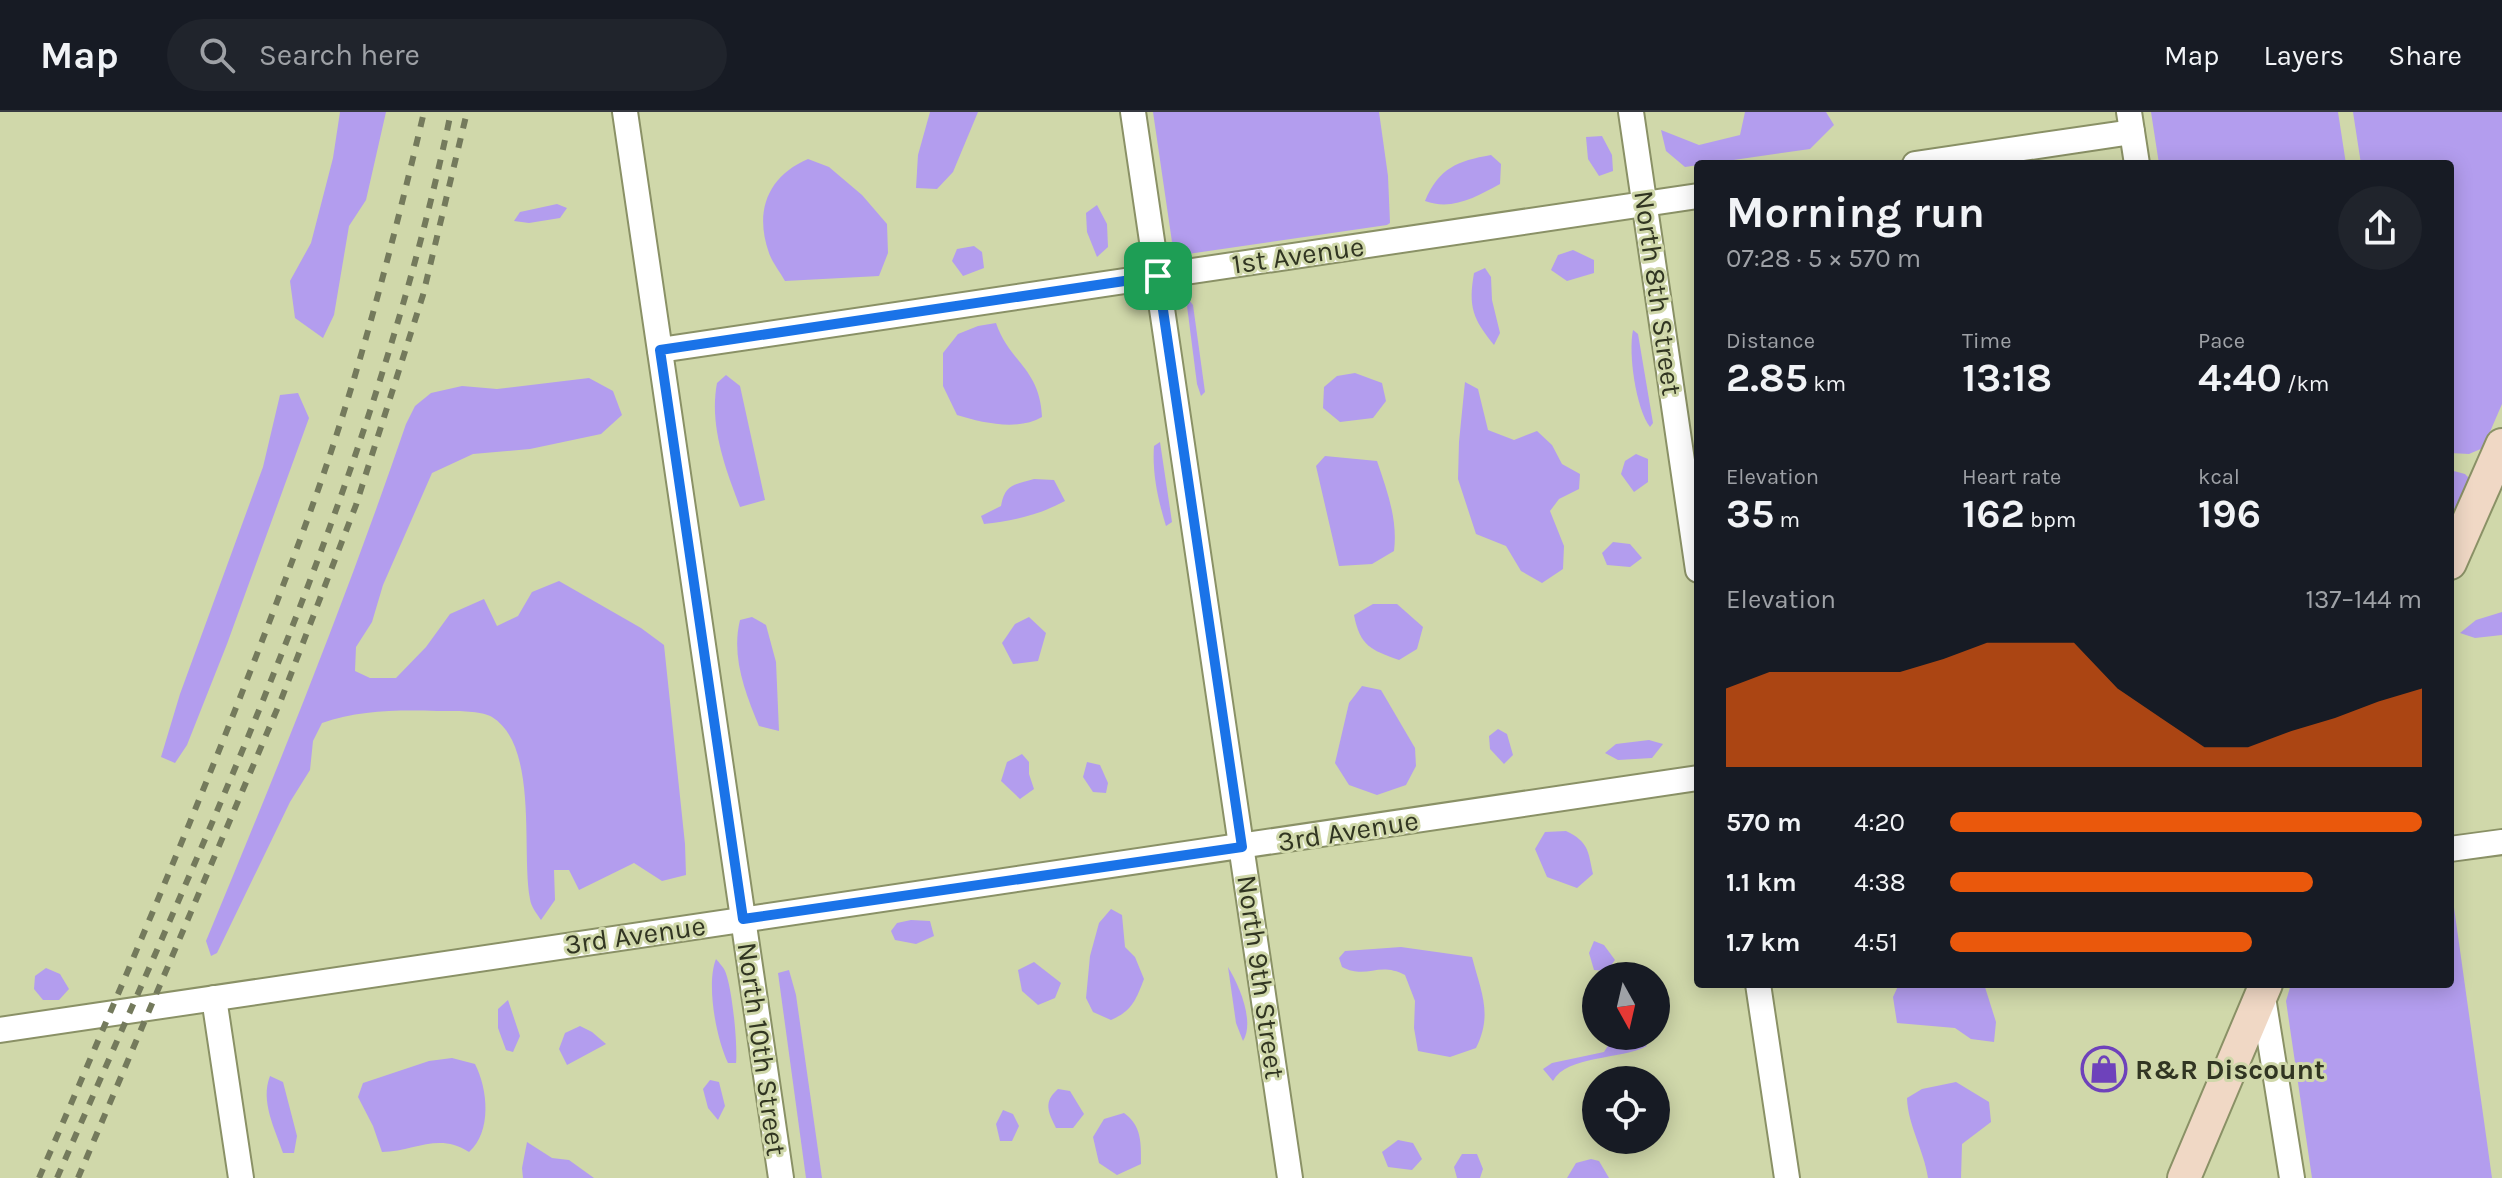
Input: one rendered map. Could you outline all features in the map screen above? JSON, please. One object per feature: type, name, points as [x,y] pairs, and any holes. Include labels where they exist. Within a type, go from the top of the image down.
[{"type":"street","name":"North 10th Street","points":[[625,112],[781,1178]]},
{"type":"street","name":"North 9th Street","points":[[1133,112],[1290,1178]]},
{"type":"street","name":"North 8th Street","points":[[1631,112],[1694,542]]},
{"type":"street","points":[[1935,160],[2130,122],[2136,160]]},
{"type":"street","name":"1st Avenue","points":[[660,350],[1694,197]]},
{"type":"street","points":[[2454,554],[2502,445]]},
{"type":"street","name":"3rd Avenue","points":[[0,1030],[1694,779]]},
{"type":"street","points":[[2454,848],[2502,842]]},
{"type":"street","points":[[1759,988],[1787,1178]]},
{"type":"street","points":[[2184,1178],[2263,988]]},
{"type":"street","points":[[2263,988],[2292,1178]]},
{"type":"street","points":[[214,998],[241,1178]]},
{"type":"shaded area","points":[[340,112],[386,112],[366,200],[349,226],[334,315],[323,338],[295,318],[290,281],[311,243],[333,158]]},
{"type":"shaded area","points":[[930,112],[978,112],[953,172],[937,189],[916,188],[918,155]]},
{"type":"shaded area","points":[[1153,112],[1379,112],[1388,176],[1390,223],[1181,255],[1175,252],[1172,242]]},
{"type":"shaded area","points":[[1745,112],[1826,112],[1834,125],[1810,149],[1734,160],[1694,160],[1694,166],[1685,167],[1666,151],[1661,130],[1699,145],[1740,135]]},
{"type":"shaded area","points":[[2151,112],[2338,112],[2345,160],[2158,160]]},
{"type":"shaded area","points":[[2353,112],[2502,112],[2502,404],[2483,448],[2469,454],[2454,453],[2454,160],[2360,160]]},
{"type":"shaded area","points":[[1602,136],[1612,155],[1613,171],[1599,176],[1588,159],[1586,137]]},
{"type":"shaded area","points":[[1491,155],[1501,164],[1500,184],[1473,198],[1454,203],[1425,201],[1436,181],[1450,168]]},
{"type":"shaded area","points":[[808,159],[829,167],[862,195],[887,224],[888,253],[879,276],[785,281],[774,263],[765,238],[764,209],[774,185],[794,166]]},
{"type":"shaded area","points":[[557,204],[567,208],[560,218],[529,223],[514,221],[520,212]]},
{"type":"shaded area","points":[[1097,205],[1107,224],[1108,247],[1097,257],[1087,232],[1086,213]]},
{"type":"shaded area","points":[[974,246],[982,252],[984,268],[963,276],[952,261],[957,249]]},
{"type":"shaded area","points":[[1573,250],[1594,260],[1594,273],[1567,281],[1551,270],[1558,255]]},
{"type":"shaded area","points":[[1485,268],[1491,277],[1492,300],[1500,333],[1494,345],[1481,328],[1472,304],[1474,273]]},
{"type":"shaded area","points":[[1189,300],[1193,305],[1205,392],[1201,396],[1187,306]]},
{"type":"shaded area","points":[[996,323],[1008,347],[1036,387],[1042,417],[1033,421],[1011,425],[957,415],[943,386],[943,353],[958,334]]},
{"type":"shaded area","points":[[1633,330],[1638,334],[1653,423],[1650,427],[1634,381]]},
{"type":"shaded area","points":[[1355,373],[1382,383],[1386,401],[1373,418],[1340,422],[1323,408],[1324,387],[1337,376]]},
{"type":"shaded area","points":[[726,375],[740,386],[765,500],[740,507],[724,462],[715,415],[717,383]]},
{"type":"shaded area","points":[[589,378],[613,391],[622,415],[601,434],[530,449],[473,454],[432,473],[383,585],[372,622],[356,647],[355,671],[370,678],[396,678],[426,647],[450,614],[484,599],[497,626],[518,616],[532,592],[559,581],[641,628],[664,645],[686,875],[662,881],[634,863],[579,890],[569,870],[554,870],[555,900],[541,920],[530,899],[522,775],[507,731],[492,717],[473,712],[364,713],[322,723],[313,741],[310,770],[290,802],[217,953],[211,956],[206,941],[310,684],[415,406],[431,393],[462,386],[497,389]]},
{"type":"shaded area","points":[[1465,382],[1478,389],[1488,430],[1514,440],[1537,431],[1552,445],[1562,464],[1580,474],[1579,489],[1559,499],[1550,511],[1564,546],[1563,569],[1542,583],[1521,571],[1506,546],[1476,534],[1458,479]]},
{"type":"shaded area","points":[[298,393],[309,418],[227,644],[187,745],[175,763],[161,757],[180,694],[263,467],[280,395]]},
{"type":"shaded area","points":[[1160,442],[1172,522],[1166,526],[1154,466],[1154,446]]},
{"type":"shaded area","points":[[1636,454],[1648,459],[1648,482],[1634,492],[1621,474],[1625,461]]},
{"type":"shaded area","points":[[1325,456],[1377,461],[1391,505],[1395,539],[1394,551],[1372,564],[1339,566],[1316,466]]},
{"type":"shaded area","points":[[2454,471],[2465,474],[2471,480],[2454,519]]},
{"type":"shaded area","points":[[1034,479],[1054,480],[1065,501],[1026,517],[984,524],[981,516],[1001,506],[1008,489]]},
{"type":"shaded area","points":[[1613,542],[1630,544],[1642,558],[1630,567],[1607,565],[1602,553]]},
{"type":"shaded area","points":[[1373,604],[1397,604],[1423,627],[1417,649],[1399,660],[1381,653],[1363,640],[1354,615]]},
{"type":"shaded area","points":[[2502,612],[2502,635],[2475,638],[2460,633],[2476,620]]},
{"type":"shaded area","points":[[752,617],[766,625],[776,662],[779,731],[759,726],[741,674],[737,647],[740,620]]},
{"type":"shaded area","points":[[1029,617],[1046,633],[1038,661],[1013,664],[1002,643],[1015,624]]},
{"type":"shaded area","points":[[1362,686],[1381,690],[1415,748],[1416,766],[1406,785],[1377,795],[1349,785],[1335,763],[1349,703]]},
{"type":"shaded area","points":[[1498,729],[1507,734],[1513,755],[1504,764],[1490,749],[1489,736]]},
{"type":"shaded area","points":[[1649,740],[1663,744],[1652,758],[1618,760],[1605,753],[1616,744]]},
{"type":"shaded area","points":[[1022,754],[1029,762],[1034,789],[1020,799],[1001,781],[1007,762]]},
{"type":"shaded area","points":[[1087,762],[1100,765],[1108,783],[1106,793],[1093,792],[1083,777]]},
{"type":"shaded area","points":[[1566,831],[1586,848],[1593,874],[1577,888],[1547,877],[1535,849],[1545,832]]},
{"type":"shaded area","points":[[2454,907],[2492,1178],[2312,1178],[2286,1001],[2290,988],[2454,988]]},
{"type":"shaded area","points":[[1111,909],[1122,915],[1125,947],[1135,957],[1144,979],[1132,1004],[1111,1020],[1093,1012],[1086,998],[1090,956],[1099,923]]},
{"type":"shaded area","points":[[930,921],[934,936],[916,944],[895,940],[891,931],[897,923]]},
{"type":"shaded area","points":[[1594,941],[1604,945],[1615,960],[1592,962],[1589,953]]},
{"type":"shaded area","points":[[1401,947],[1472,957],[1485,1013],[1476,1048],[1450,1057],[1418,1051],[1414,1028],[1415,1001],[1405,975],[1387,970],[1351,971],[1342,967],[1339,958],[1345,951]]},
{"type":"shaded area","points":[[716,959],[724,969],[730,987],[736,1063],[728,1063],[716,1026],[712,982]]},
{"type":"shaded area","points":[[1034,962],[1061,983],[1055,998],[1038,1005],[1022,991],[1018,970]]},
{"type":"shaded area","points":[[1228,967],[1241,993],[1246,1014],[1243,1041],[1236,1023]]},
{"type":"shaded area","points":[[46,968],[60,974],[69,989],[59,1000],[43,1000],[34,989],[35,976]]},
{"type":"shaded area","points":[[789,970],[796,995],[822,1178],[806,1178],[778,973]]},
{"type":"shaded area","points":[[1897,988],[1985,988],[1996,1022],[1994,1042],[1971,1039],[1955,1028],[1897,1023],[1893,997]]},
{"type":"shaded area","points":[[508,1000],[520,1036],[513,1052],[506,1050],[498,1028],[498,1009]]},
{"type":"shaded area","points":[[580,1026],[606,1044],[567,1065],[559,1049],[565,1033]]},
{"type":"shaded area","points":[[1636,1050],[1582,1062],[1560,1073],[1553,1081],[1543,1069],[1552,1063],[1604,1052]]},
{"type":"shaded area","points":[[452,1058],[475,1064],[483,1085],[486,1110],[476,1144],[469,1152],[458,1146],[437,1143],[382,1152],[358,1097],[363,1083],[429,1061]]},
{"type":"shaded area","points":[[270,1076],[283,1082],[297,1136],[294,1153],[283,1153],[273,1125],[267,1095]]},
{"type":"shaded area","points":[[710,1080],[719,1082],[725,1106],[718,1120],[708,1108],[703,1089]]},
{"type":"shaded area","points":[[1956,1082],[1989,1102],[1991,1122],[1962,1144],[1961,1178],[1928,1178],[1907,1098],[1922,1089]]},
{"type":"shaded area","points":[[1058,1089],[1070,1091],[1084,1114],[1073,1128],[1056,1128],[1051,1117],[1048,1107],[1050,1098]]},
{"type":"shaded area","points":[[1003,1110],[1013,1114],[1019,1126],[1012,1141],[1000,1141],[996,1124]]},
{"type":"shaded area","points":[[1124,1113],[1137,1129],[1141,1164],[1117,1175],[1099,1163],[1093,1137],[1104,1119]]},
{"type":"shaded area","points":[[1398,1140],[1413,1143],[1422,1159],[1412,1170],[1388,1167],[1382,1152]]},
{"type":"shaded area","points":[[527,1142],[552,1158],[569,1160],[594,1178],[523,1178]]},
{"type":"shaded area","points":[[1462,1154],[1477,1154],[1483,1169],[1480,1178],[1457,1178],[1454,1167]]},
{"type":"shaded area","points":[[1591,1159],[1599,1161],[1609,1178],[1567,1178],[1576,1163]]},
{"type":"railway","points":[[39,1178],[219,750],[318,490],[376,302],[424,112]]},
{"type":"railway","points":[[57,1178],[227,787],[332,521],[378,386],[418,250],[451,112]]},
{"type":"railway","points":[[78,1178],[281,700],[356,505],[423,295],[467,112]]},
{"type":"place","name":"R&R Discount","points":[[2104,1069]]},
{"type":"route","points":[[1158,276],[1242,847],[743,919],[660,350],[1158,276]]}]
